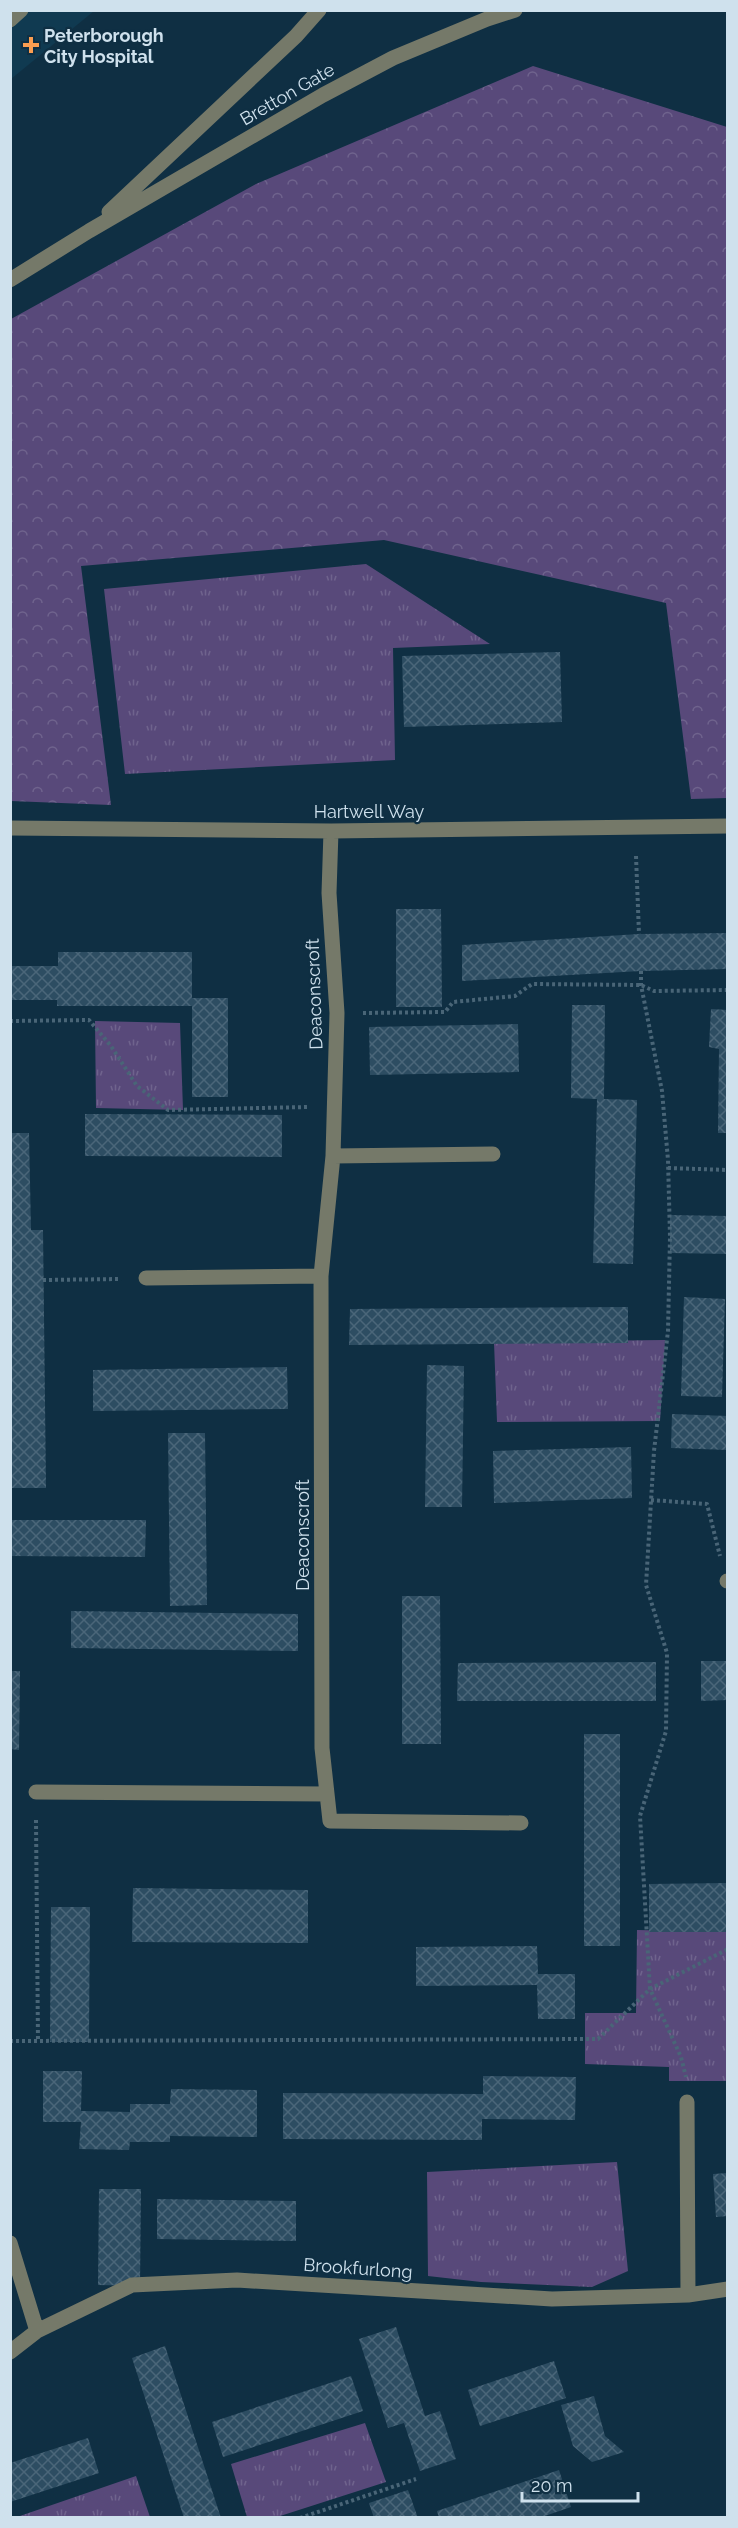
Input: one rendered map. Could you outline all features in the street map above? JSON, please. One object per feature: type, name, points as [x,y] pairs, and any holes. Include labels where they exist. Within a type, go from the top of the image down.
[{"type":"street","points":[[10,20],[21,10]]},
{"type":"street","name":"Bretton Gate","points":[[89,231],[296,36],[319,10]]},
{"type":"street","name":"Bretton Gate","points":[[10,280],[89,231],[323,95],[393,58],[514,10]]},
{"type":"street","name":"Hartwell Way","points":[[10,828],[331,831],[728,826]]},
{"type":"street","name":"Deaconscroft","points":[[331,831],[329,893],[337,1013],[335,1106],[333,1156],[321,1276],[322,1748],[330,1821],[522,1823]]},
{"type":"street","points":[[333,1156],[493,1154]]},
{"type":"street","points":[[146,1278],[321,1276]]},
{"type":"street","points":[[36,1792],[327,1794]]},
{"type":"street","points":[[687,2102],[688,2295]]},
{"type":"street","points":[[10,2243],[37,2331]]},
{"type":"street","name":"Brookfurlong","points":[[10,2352],[37,2331],[132,2285],[237,2280],[552,2299],[688,2295],[728,2289]]},
{"type":"path","points":[[634,828],[639,934]]},
{"type":"path","points":[[641,970],[641,985],[662,1091],[668,1168],[668,1331],[654,1452],[646,1584],[667,1653],[666,1731],[640,1816],[650,1989],[681,2057],[687,2082],[687,2102]]},
{"type":"path","points":[[337,1013],[445,1012],[453,1002],[514,996],[532,984],[641,985],[654,991],[728,990]]},
{"type":"path","points":[[10,1021],[89,1020],[111,1047],[137,1086],[168,1110],[335,1106]]},
{"type":"path","points":[[668,1168],[728,1170]]},
{"type":"path","points":[[43,1280],[146,1278]]},
{"type":"path","points":[[651,1500],[708,1504],[727,1581]]},
{"type":"path","points":[[36,1792],[38,2041]]},
{"type":"path","points":[[10,2041],[598,2039],[650,1989],[728,1949]]},
{"type":"path","points":[[300,2517],[416,2479]]},
{"type":"shaded area","name":"Peterborough City Hospital","points":[[11,11],[94,11],[11,79]]},
{"type":"green space","points":[[533,66],[727,127],[727,798],[691,799],[666,603],[384,540],[81,566],[111,805],[11,801],[11,319],[256,184]]},
{"type":"green space","points":[[366,564],[490,644],[393,648],[395,760],[125,774],[104,589]]},
{"type":"green space","points":[[95,1021],[180,1023],[183,1110],[96,1108]]},
{"type":"green space","points":[[665,1340],[660,1421],[497,1422],[494,1342]]},
{"type":"green space","points":[[637,1930],[727,1932],[727,2081],[669,2081],[669,2067],[585,2064],[585,2013],[636,2013]]},
{"type":"green space","points":[[617,2162],[628,2271],[592,2287],[481,2282],[428,2276],[427,2172]]},
{"type":"green space","points":[[365,2423],[386,2482],[277,2517],[247,2517],[231,2464]]},
{"type":"green space","points":[[136,2476],[150,2517],[17,2517]]},
{"type":"building","points":[[560,652],[562,722],[404,727],[402,656]]},
{"type":"building","points":[[396,909],[441,909],[442,1007],[396,1007]]},
{"type":"building","points":[[728,933],[728,969],[641,971],[462,981],[462,945],[639,934]]},
{"type":"building","points":[[58,952],[192,952],[192,998],[228,998],[228,1097],[192,1097],[192,1006],[57,1006],[57,1000],[10,1000],[10,966],[58,966]]},
{"type":"building","points":[[572,1005],[605,1005],[604,1099],[637,1100],[633,1264],[593,1263],[597,1099],[571,1098]]},
{"type":"building","points":[[711,1009],[728,1010],[728,1133],[718,1133],[719,1049],[709,1047]]},
{"type":"building","points":[[518,1024],[519,1072],[370,1075],[369,1027]]},
{"type":"building","points":[[85,1114],[282,1115],[282,1157],[85,1156]]},
{"type":"building","points":[[10,1133],[29,1133],[31,1230],[43,1230],[46,1488],[10,1488]]},
{"type":"building","points":[[670,1215],[728,1216],[728,1254],[670,1253]]},
{"type":"building","points":[[684,1297],[725,1299],[722,1397],[681,1396]]},
{"type":"building","points":[[628,1307],[628,1343],[349,1345],[350,1309]]},
{"type":"building","points":[[427,1365],[464,1366],[462,1507],[425,1507]]},
{"type":"building","points":[[287,1367],[288,1409],[93,1411],[93,1370]]},
{"type":"building","points":[[672,1414],[728,1416],[728,1450],[671,1448]]},
{"type":"building","points":[[168,1433],[205,1433],[207,1605],[170,1606]]},
{"type":"building","points":[[631,1447],[632,1498],[494,1503],[493,1451]]},
{"type":"building","points":[[10,1520],[146,1520],[145,1557],[10,1556]]},
{"type":"building","points":[[402,1596],[440,1596],[441,1744],[402,1744]]},
{"type":"building","points":[[71,1611],[298,1614],[298,1651],[71,1648]]},
{"type":"building","points":[[701,1661],[728,1661],[728,1700],[701,1701]]},
{"type":"building","points":[[656,1662],[656,1701],[457,1701],[458,1663]]},
{"type":"building","points":[[10,1671],[20,1671],[19,1750],[10,1749]]},
{"type":"building","points":[[584,1734],[620,1734],[620,1946],[584,1946]]},
{"type":"building","points":[[728,1883],[728,1932],[649,1932],[649,1884]]},
{"type":"building","points":[[133,1888],[308,1890],[308,1943],[132,1942]]},
{"type":"building","points":[[51,1907],[90,1907],[89,2042],[50,2042]]},
{"type":"building","points":[[537,1946],[538,1974],[575,1974],[575,2019],[538,2019],[537,1985],[416,1986],[416,1947]]},
{"type":"building","points":[[43,2071],[82,2071],[81,2111],[130,2112],[130,2104],[170,2104],[171,2089],[257,2090],[257,2137],[170,2136],[170,2142],[130,2142],[129,2150],[79,2149],[81,2122],[43,2122]]},
{"type":"building","points":[[483,2076],[576,2077],[575,2120],[482,2119],[482,2140],[283,2139],[283,2093],[483,2094]]},
{"type":"building","points":[[728,2173],[728,2216],[716,2217],[713,2174]]},
{"type":"building","points":[[99,2189],[141,2189],[140,2286],[98,2285]]},
{"type":"building","points":[[157,2199],[296,2201],[296,2241],[157,2239]]},
{"type":"building","points":[[396,2327],[425,2416],[440,2411],[456,2459],[420,2471],[404,2423],[388,2428],[359,2339]]},
{"type":"building","points":[[165,2346],[221,2518],[184,2518],[132,2358]]},
{"type":"building","points":[[554,2361],[566,2398],[480,2426],[468,2390]]},
{"type":"building","points":[[351,2376],[363,2411],[223,2457],[212,2422]]},
{"type":"building","points":[[594,2396],[605,2436],[624,2452],[592,2462],[573,2446],[561,2405]]},
{"type":"building","points":[[88,2438],[99,2473],[10,2502],[10,2463]]},
{"type":"building","points":[[559,2470],[571,2507],[539,2518],[439,2518],[437,2511]]},
{"type":"building","points":[[408,2490],[418,2518],[374,2518],[369,2503]]},
{"type":"place","name":"Peterborough City Hospital","points":[[31,45]]}]
